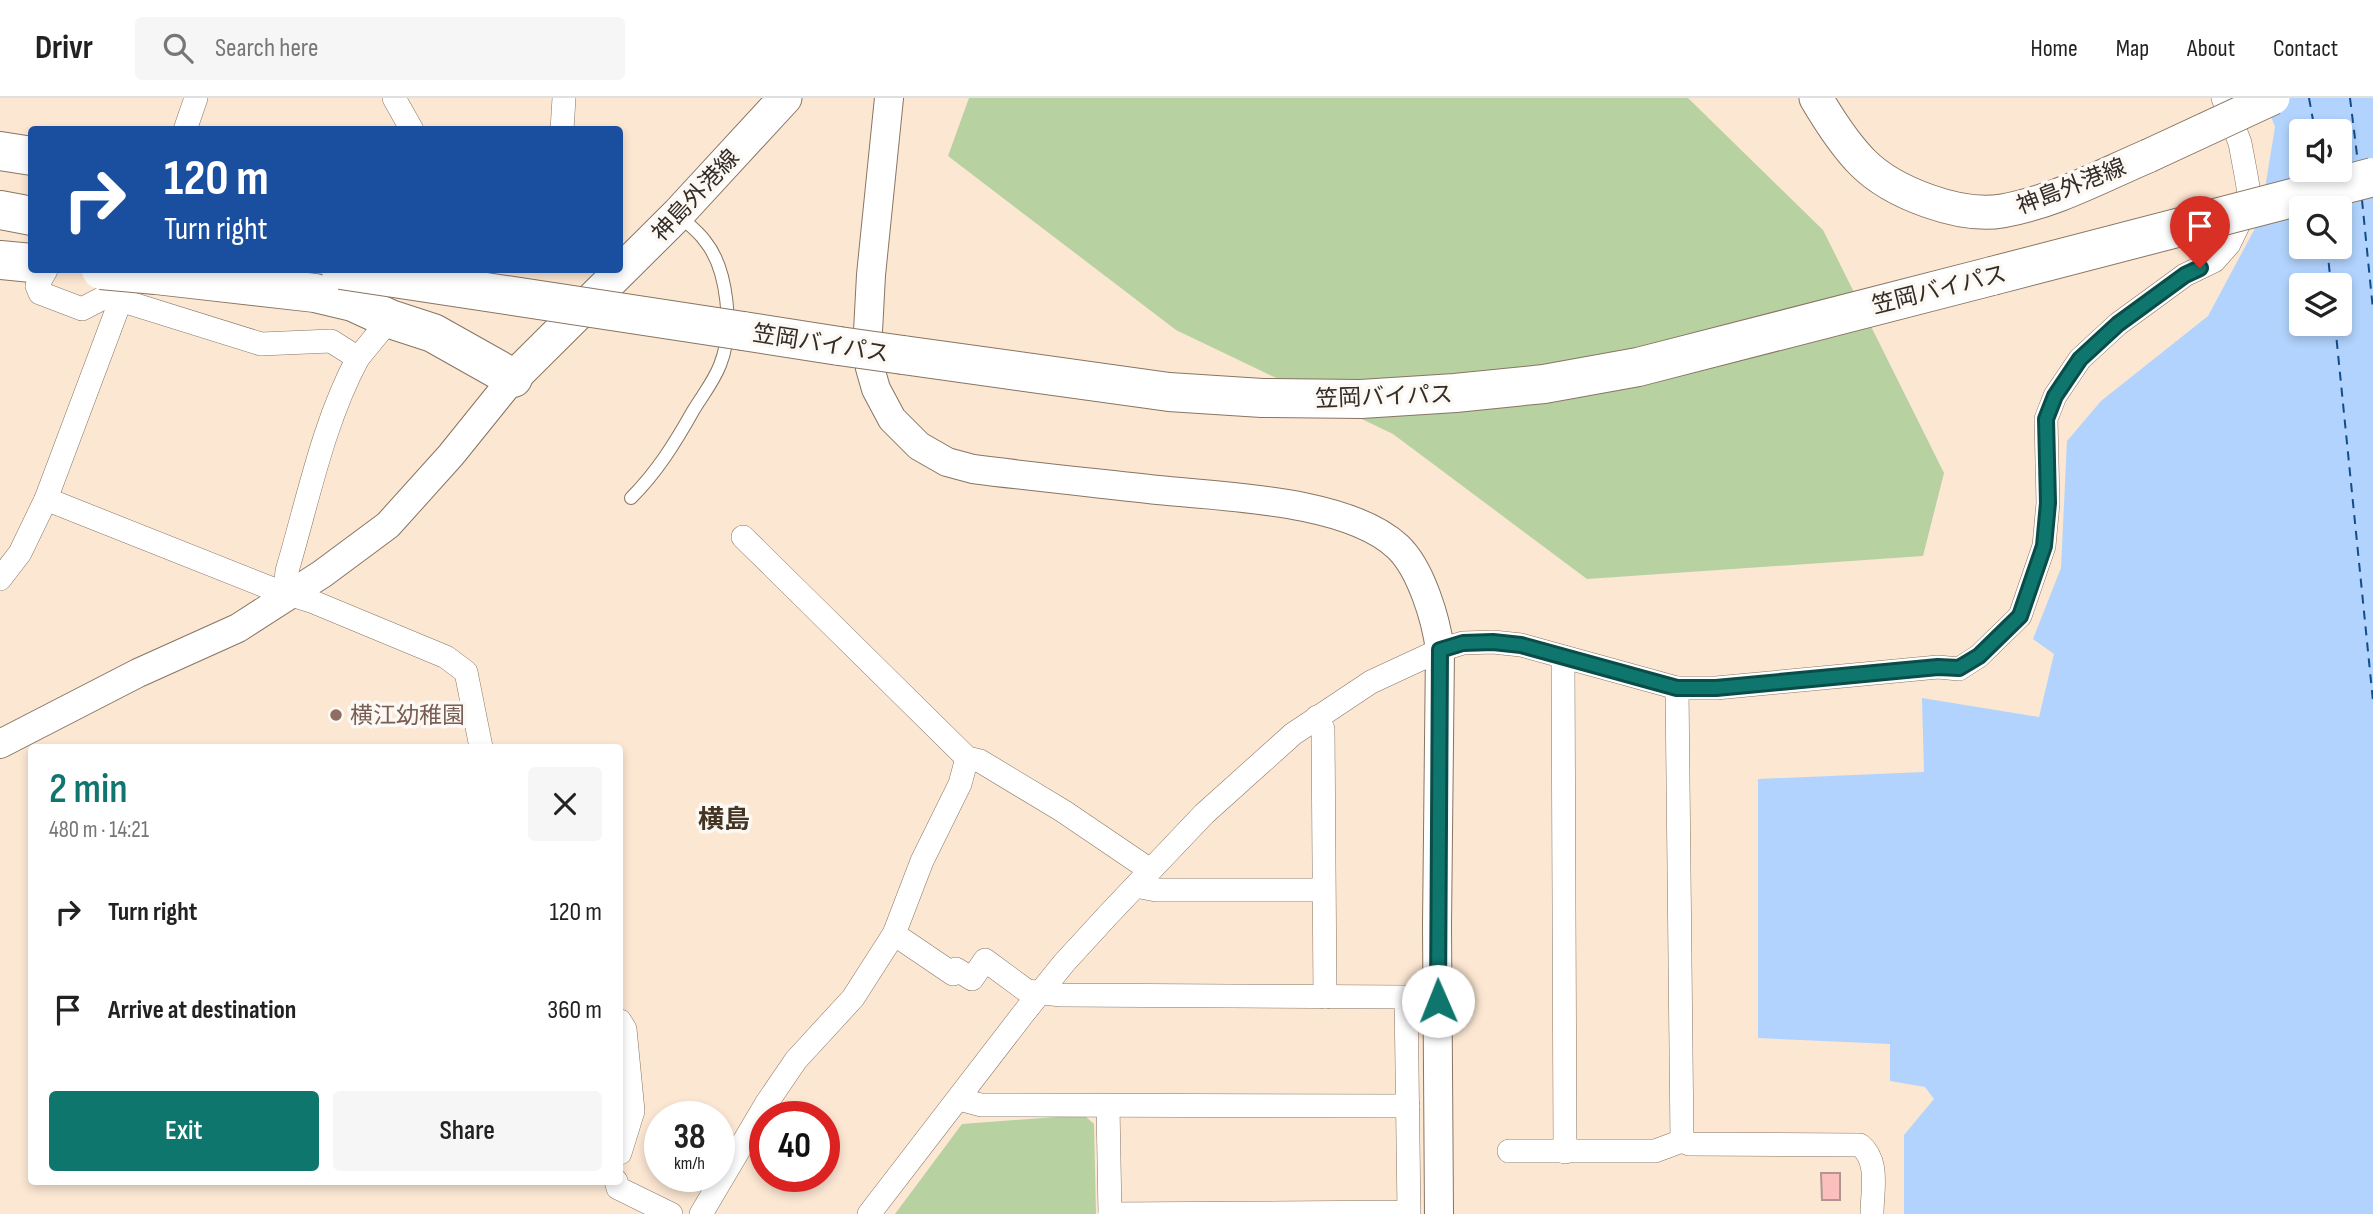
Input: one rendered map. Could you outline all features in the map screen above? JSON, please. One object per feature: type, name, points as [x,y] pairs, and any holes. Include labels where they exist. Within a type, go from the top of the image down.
[{"type":"highway","points":[[0,151],[28,155]]},
{"type":"highway","name":"笠岡バイパス","points":[[361,273],[839,346],[1156,390],[1248,397],[1361,399],[1544,384],[1638,367],[2373,177]]},
{"type":"highway","points":[[0,210],[28,215]]},
{"type":"highway","points":[[0,234],[28,236]]},
{"type":"highway","points":[[0,260],[28,263]]},
{"type":"highway","points":[[111,284],[141,273]]},
{"type":"highway","points":[[152,273],[315,293],[397,311],[513,378]]},
{"type":"highway","points":[[374,273],[397,311]]},
{"type":"main road","name":"神島外港線","points":[[623,269],[678,214],[785,98]]},
{"type":"main road","name":"神島外港線","points":[[1816,98],[1864,164],[1898,188],[1930,202],[1965,210],[2000,211],[2048,199],[2273,98]]},
{"type":"main road","name":"神島外港線","points":[[513,378],[619,273]]},
{"type":"street","points":[[186,126],[196,98]]},
{"type":"street","points":[[394,98],[410,126]]},
{"type":"street","points":[[562,126],[564,98]]},
{"type":"street","points":[[889,98],[871,275],[867,350],[876,388],[892,419],[919,446],[947,462],[973,468],[1294,504],[1369,526],[1399,548],[1416,574],[1436,624],[1440,650],[1437,926],[1439,1214]]},
{"type":"street","points":[[869,1214],[1073,953],[1143,878],[1204,814],[1293,734],[1371,682],[1440,650],[1463,643],[1521,645],[1677,688],[1716,688],[1938,667],[1959,668],[1979,656],[2020,616],[2044,546],[2048,503],[2046,419],[2055,396],[2080,359],[2118,324],[2185,275],[2214,261],[2229,244],[2241,219],[2249,193],[2240,143],[2223,98]]},
{"type":"street","points":[[44,273],[37,286],[40,293],[82,309],[107,296],[111,284]]},
{"type":"street","points":[[290,594],[286,581],[288,571],[324,445],[348,376],[358,358],[432,273]]},
{"type":"street","points":[[111,284],[261,344],[331,341],[358,358]]},
{"type":"street","points":[[0,579],[20,553],[46,499],[111,284]]},
{"type":"street","points":[[0,744],[138,673],[238,628],[322,574],[388,525],[451,455],[513,378]]},
{"type":"street","points":[[46,499],[446,657],[466,672],[480,744]]},
{"type":"street","points":[[743,537],[967,758],[980,761],[1063,811],[1156,890],[1323,890]]},
{"type":"street","points":[[1563,657],[1565,1152]]},
{"type":"street","points":[[1677,688],[1682,1141]]},
{"type":"street","points":[[1317,717],[1323,729],[1325,997]]},
{"type":"street","points":[[701,1214],[766,1104],[796,1060],[853,998],[894,934],[922,861],[960,784],[967,758]]},
{"type":"street","points":[[894,934],[953,974],[956,969],[972,979],[985,960],[1027,991],[1041,993],[1406,997],[1409,1212],[1110,1214],[1108,1105]]},
{"type":"street","points":[[623,1026],[633,1111],[623,1143]]},
{"type":"street","points":[[959,1099],[981,1105],[1408,1107]]},
{"type":"street","points":[[1509,1152],[1655,1151],[1682,1141],[1689,1144],[1860,1146],[1869,1152],[1873,1163],[1872,1214]]},
{"type":"street","points":[[617,1185],[618,1188],[671,1214]]},
{"type":"lane","points":[[631,498],[654,475],[670,451],[721,364],[726,340],[727,299],[722,272],[706,241],[678,214]]},
{"type":"green space","points":[[969,98],[1688,98],[1823,230],[1944,473],[1923,556],[1587,579],[1393,434],[1176,330],[948,156]]},
{"type":"green space","points":[[1084,1115],[1094,1124],[1096,1214],[895,1214],[962,1124]]},
{"type":"water","points":[[2264,98],[2373,98],[2373,1214],[1904,1214],[1904,1135],[1934,1099],[1925,1087],[1890,1081],[1890,1044],[1758,1038],[1758,779],[1924,772],[1922,698],[2039,717],[2054,654],[2033,639],[2061,568],[2067,441],[2101,401],[2208,316],[2260,219],[2275,127]]},
{"type":"building","points":[[1821,1173],[1840,1173],[1840,1200],[1822,1200]]},
{"type":"ferry route","points":[[2309,98],[2313,119]]},
{"type":"ferry route","points":[[2350,98],[2358,163]]},
{"type":"ferry route","points":[[2362,200],[2373,310]]},
{"type":"ferry route","points":[[2328,259],[2330,273]]},
{"type":"ferry route","points":[[2336,336],[2373,701]]},
{"type":"place","name":"横江幼稚園","points":[[336,715]]},
{"type":"district","name":"横島","points":[[724,819]]},
{"type":"route","points":[[1438,1001],[1440,650],[1463,643],[1521,645],[1677,688],[1716,688],[1938,667],[1959,668],[1979,656],[2020,616],[2044,546],[2048,503],[2046,419],[2055,396],[2080,359],[2118,324],[2185,275],[2200,268]]}]
